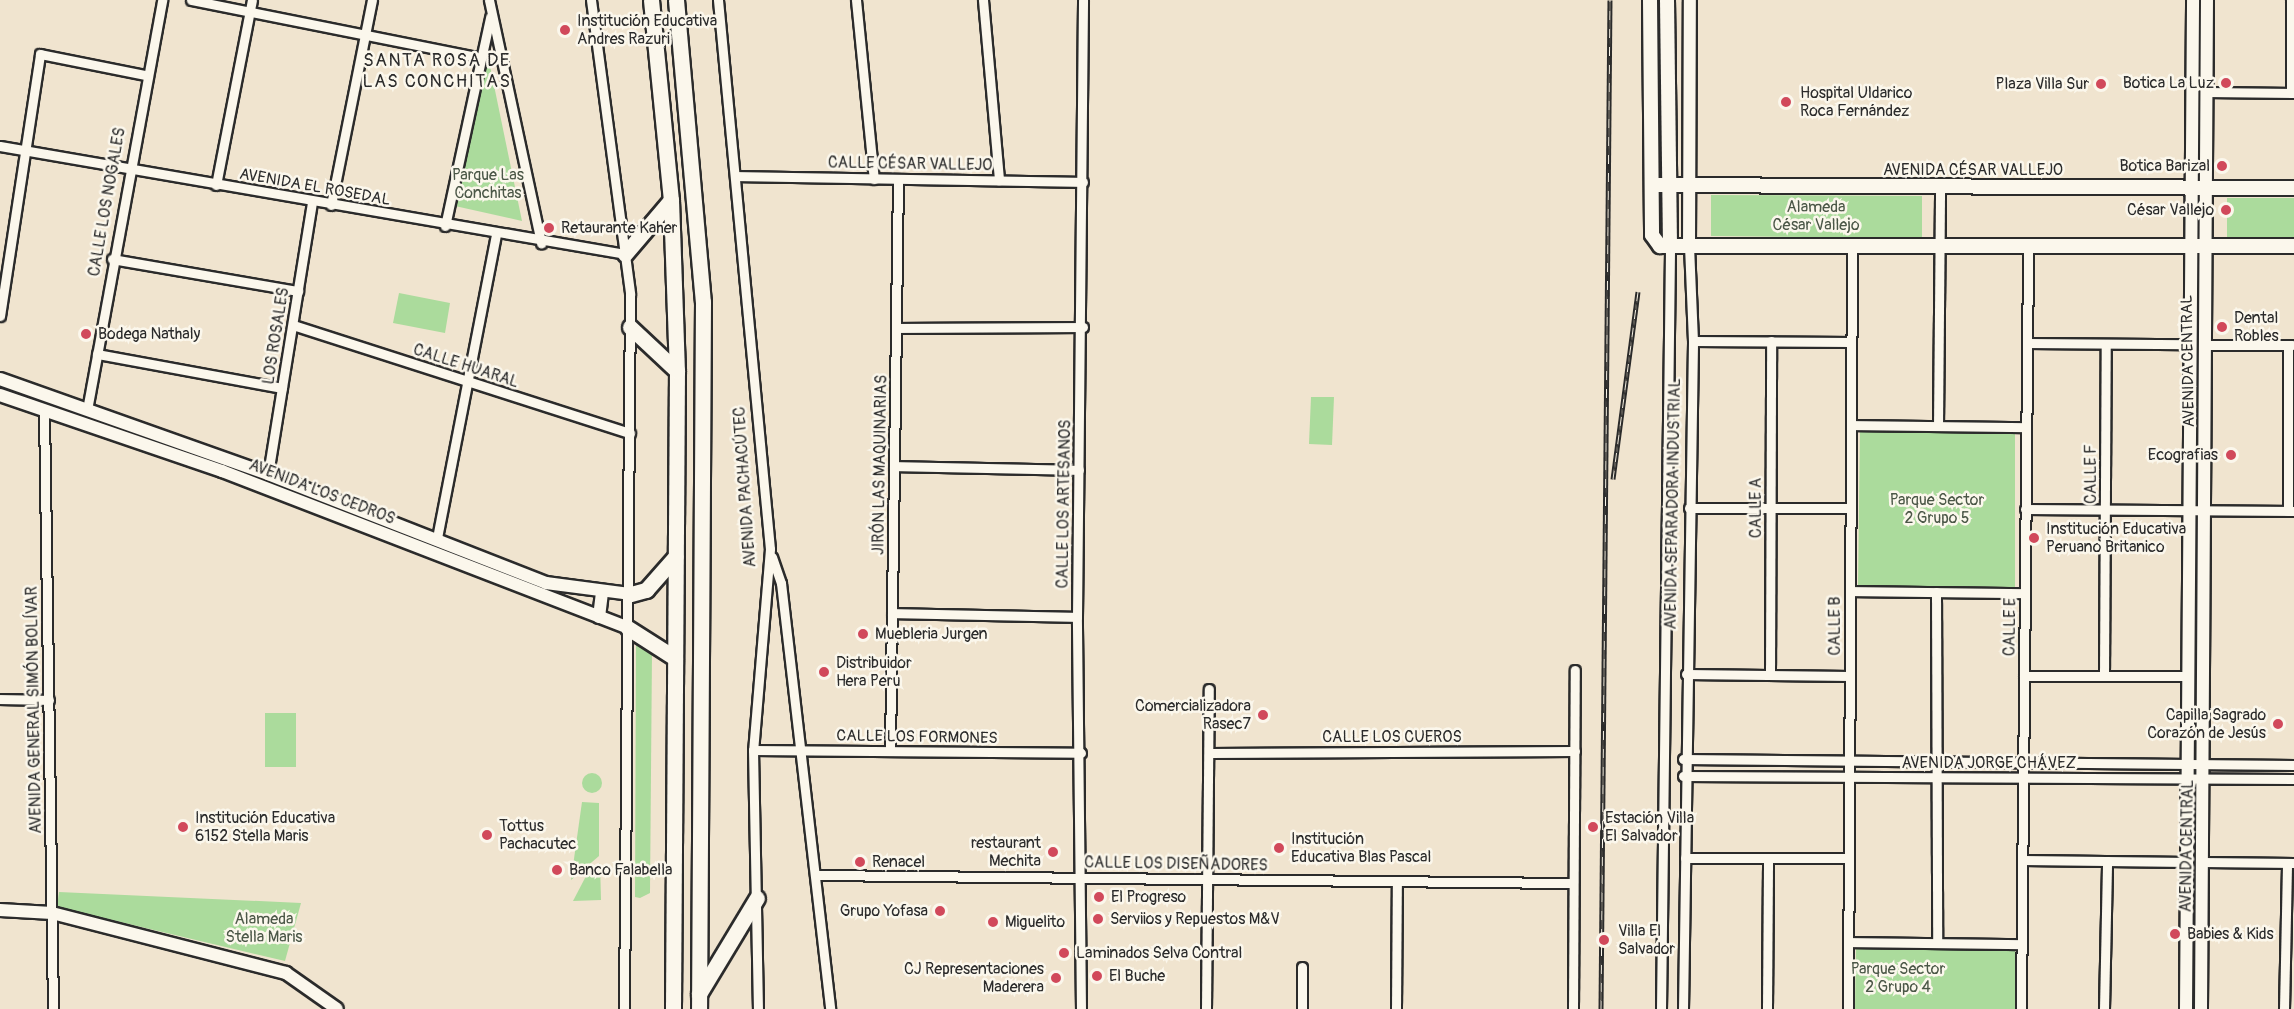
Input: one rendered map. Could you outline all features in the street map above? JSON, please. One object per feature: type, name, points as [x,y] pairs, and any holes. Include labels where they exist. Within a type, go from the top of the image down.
[{"type":"main road","points":[[651,0],[671,200],[677,371],[673,1009]]},
{"type":"main road","points":[[676,0],[703,302],[704,503],[699,1002]]},
{"type":"main road","points":[[1650,0],[1654,243],[1670,247],[1852,244],[2294,246]]},
{"type":"main road","name":"AVENIDA SEPARADORA INDUSTRIAL","points":[[1667,0],[1670,247]]},
{"type":"main road","name":"AVENIDA CÉSAR VALLEJO","points":[[1652,185],[2294,188]]},
{"type":"main road","points":[[625,254],[671,200]]},
{"type":"main road","points":[[630,327],[677,371]]},
{"type":"main road","points":[[677,503],[704,503]]},
{"type":"main road","points":[[631,594],[646,590],[676,556]]},
{"type":"main road","points":[[628,628],[675,658]]},
{"type":"main road","points":[[699,1002],[758,898]]},
{"type":"street","name":"CALLE LOS NOGALES","points":[[87,410],[127,169],[162,0]]},
{"type":"street","points":[[191,0],[480,58]]},
{"type":"street","points":[[216,184],[252,0]]},
{"type":"street","points":[[331,205],[372,0]]},
{"type":"street","points":[[489,0],[541,243]]},
{"type":"street","points":[[591,0],[625,254],[630,327],[631,594],[628,628],[624,1009]]},
{"type":"street","name":"AVENIDA PACHACÚTEC","points":[[718,0],[737,176],[770,549],[753,750],[758,898],[758,1009]]},
{"type":"street","points":[[856,0],[874,178]]},
{"type":"street","points":[[983,0],[999,180]]},
{"type":"street","name":"CALLE LOS ARTESANOS","points":[[1082,1009],[1077,617],[1083,327],[1083,0]]},
{"type":"street","name":"AVENIDA SEPARADORA INDUSTRIAL","points":[[1683,1009],[1685,858],[1683,759],[1693,340],[1689,247],[1690,0]]},
{"type":"street","name":"AVENIDA CENTRAL","points":[[2193,0],[2207,510],[2201,1009]]},
{"type":"street","name":"AVENIDA CENTRAL","points":[[2198,187],[2206,92],[2207,0]]},
{"type":"street","points":[[2206,92],[2292,93],[2291,0]]},
{"type":"street","points":[[446,225],[491,12]]},
{"type":"street","points":[[0,316],[40,54],[145,75]]},
{"type":"street","name":"AVENIDA EL ROSEDAL","points":[[0,146],[541,243],[625,254]]},
{"type":"street","name":"CALLE CÉSAR VALLEJO","points":[[737,176],[1083,182]]},
{"type":"street","name":"JIRÓN LAS MAQUINARIAS","points":[[890,751],[898,179]]},
{"type":"street","points":[[1938,426],[1940,186]]},
{"type":"street","name":"LOS ROSALES","points":[[268,474],[312,202]]},
{"type":"street","points":[[437,538],[496,234]]},
{"type":"street","name":"CALLE B","points":[[1848,1009],[1852,244]]},
{"type":"street","name":"AVENIDA CENTRAL","points":[[2186,1009],[2188,862],[2186,779],[2192,510],[2190,344],[2198,245]]},
{"type":"street","name":"CALLE E","points":[[2021,1009],[2028,246]]},
{"type":"street","name":"AVENIDA SEPARADORA INDUSTRIAL","points":[[1661,1009],[1670,247]]},
{"type":"street","points":[[112,259],[298,291]]},
{"type":"street","name":"CALLE HUARAL","points":[[292,325],[630,433]]},
{"type":"street","points":[[897,328],[1083,327]]},
{"type":"street","points":[[1693,340],[1851,342]]},
{"type":"street","name":"CALLE A","points":[[1770,675],[1771,341]]},
{"type":"street","points":[[2027,343],[2190,344]]},
{"type":"street","name":"CALLE F","points":[[2104,676],[2106,344]]},
{"type":"street","points":[[2025,509],[2291,511],[2291,345],[2204,345]]},
{"type":"street","points":[[97,354],[282,388]]},
{"type":"street","name":"AVENIDA LOS CEDROS","points":[[0,379],[268,474],[437,538],[546,583],[631,594]]},
{"type":"street","name":"AVENIDA LOS CEDROS","points":[[0,395],[222,471],[628,628]]},
{"type":"street","name":"AVENIDA GENERAL SIMÓN BOLÍVAR","points":[[44,410],[53,1009]]},
{"type":"street","points":[[1851,425],[2026,427]]},
{"type":"street","points":[[894,466],[1079,470]]},
{"type":"street","points":[[1689,508],[1850,508]]},
{"type":"street","points":[[770,549],[781,583],[830,1009]]},
{"type":"street","points":[[599,617],[602,591]]},
{"type":"street","points":[[1850,591],[2025,593]]},
{"type":"street","points":[[1936,592],[1937,943]]},
{"type":"street","points":[[892,613],[1077,617]]},
{"type":"street","points":[[1573,1009],[1575,670]]},
{"type":"street","points":[[1686,674],[1849,676]]},
{"type":"street","points":[[2024,676],[2188,676]]},
{"type":"street","points":[[1206,1009],[1209,689]]},
{"type":"street","points":[[0,699],[48,700]]},
{"type":"street","name":"CALLE LOS FORMONES","points":[[753,750],[1080,753]]},
{"type":"street","name":"CALLE LOS CUEROS","points":[[1209,753],[1575,751]]},
{"type":"street","name":"AVENIDA JORGE CHÁVEZ","points":[[1683,759],[2294,765]]},
{"type":"street","name":"AVENIDA JORGE CHÁVEZ","points":[[1683,776],[2294,779]]},
{"type":"street","points":[[1685,858],[1848,858]]},
{"type":"street","points":[[1767,1009],[1768,858]]},
{"type":"street","points":[[2023,861],[2188,862]]},
{"type":"street","points":[[2104,1009],[2107,861]]},
{"type":"street","points":[[2203,862],[2290,863],[2284,1009]]},
{"type":"street","name":"CALLE LOS DISEÑADORES","points":[[816,875],[1573,883]]},
{"type":"street","points":[[1396,1009],[1397,881]]},
{"type":"street","points":[[0,910],[52,914],[286,973],[332,1007]]},
{"type":"street","points":[[1848,942],[2022,944]]},
{"type":"street","points":[[1302,967],[1302,1009]]},
{"type":"green space","name":"Parque Las Conchitas","points":[[483,65],[490,66],[522,221],[455,206]]},
{"type":"green space","name":"Alameda César Vallejo","points":[[1711,195],[1922,196],[1922,238],[1711,236]]},
{"type":"green space","points":[[2227,198],[2294,198],[2294,240],[2227,239]]},
{"type":"green space","points":[[399,293],[450,303],[445,333],[393,323]]},
{"type":"green space","points":[[1311,397],[1334,397],[1332,445],[1309,444]]},
{"type":"green space","name":"Parque Sector 2 Grupo 5","points":[[1860,431],[2015,433],[2015,587],[1858,586]]},
{"type":"green space","points":[[636,645],[652,652],[650,893],[640,898],[635,897]]},
{"type":"green space","points":[[265,713],[296,713],[296,767],[265,767]]},
{"type":"green space","points":[[592,773],[599,776],[602,783],[599,790],[592,793],[585,790],[582,783],[585,776]]},
{"type":"green space","points":[[582,802],[599,803],[599,856],[571,880]]},
{"type":"green space","points":[[600,863],[601,900],[573,901],[585,878]]},
{"type":"green space","name":"Alameda Stella Maris","points":[[59,892],[301,903],[285,961],[57,907]]},
{"type":"green space","name":"Parque Sector 2 Grupo 4","points":[[1856,947],[2015,950],[2015,1009],[1855,1009]]},
{"type":"railway","points":[[1601,1009],[1610,0]]},
{"type":"railway","points":[[1613,479],[1638,292]]},
{"type":"place","name":"Institución Educativa Andres Razuri","points":[[565,30]]},
{"type":"place","name":"Botica La Luz","points":[[2226,83]]},
{"type":"place","name":"Plaza Villa Sur","points":[[2101,84]]},
{"type":"place","name":"Hospital Uldarico Roca Fernández","points":[[1786,102]]},
{"type":"place","name":"Botica Barizal","points":[[2222,166]]},
{"type":"place","name":"César Vallejo","points":[[2226,210]]},
{"type":"place","name":"Retaurante Kaher","points":[[549,228]]},
{"type":"place","name":"Dental Robles","points":[[2222,327]]},
{"type":"place","name":"Bodega Nathaly","points":[[86,334]]},
{"type":"place","name":"Ecografias","points":[[2231,455]]},
{"type":"place","name":"Institución Educativa Peruano Britanico","points":[[2034,538]]},
{"type":"place","name":"Muebleria Jurgen","points":[[863,634]]},
{"type":"place","name":"Distribuidor Hera Peru","points":[[824,672]]},
{"type":"place","name":"Comercializadora Rasec7","points":[[1263,715]]},
{"type":"place","name":"Capilla Sagrado Corazón de Jesús","points":[[2278,724]]},
{"type":"place","name":"Institución Educativa 6152 Stella Maris","points":[[183,827]]},
{"type":"place","name":"Estación Villa El Salvador","points":[[1593,827]]},
{"type":"place","name":"Tottus Pachacutec","points":[[487,835]]},
{"type":"place","name":"Institución Educativa Blas Pascal","points":[[1279,848]]},
{"type":"place","name":"restaurant Mechita","points":[[1053,852]]},
{"type":"place","name":"Renacel","points":[[860,862]]},
{"type":"place","name":"Banco Falabella","points":[[557,870]]},
{"type":"place","name":"El Progreso","points":[[1099,897]]},
{"type":"place","name":"Grupo Yofasa","points":[[940,911]]},
{"type":"place","name":"Serviios y Repuestos M&V","points":[[1098,919]]},
{"type":"place","name":"Miguelito","points":[[993,922]]},
{"type":"place","name":"Babies & Kids","points":[[2175,934]]},
{"type":"place","name":"Villa El Salvador","points":[[1604,940]]},
{"type":"place","name":"Laminados Selva Contral","points":[[1064,953]]},
{"type":"place","name":"El Buche","points":[[1097,976]]},
{"type":"place","name":"CJ Representaciones Maderera","points":[[1056,978]]},
{"type":"district","name":"SANTA ROSA DE LAS CONCHITAS","points":[[437,72]]}]
